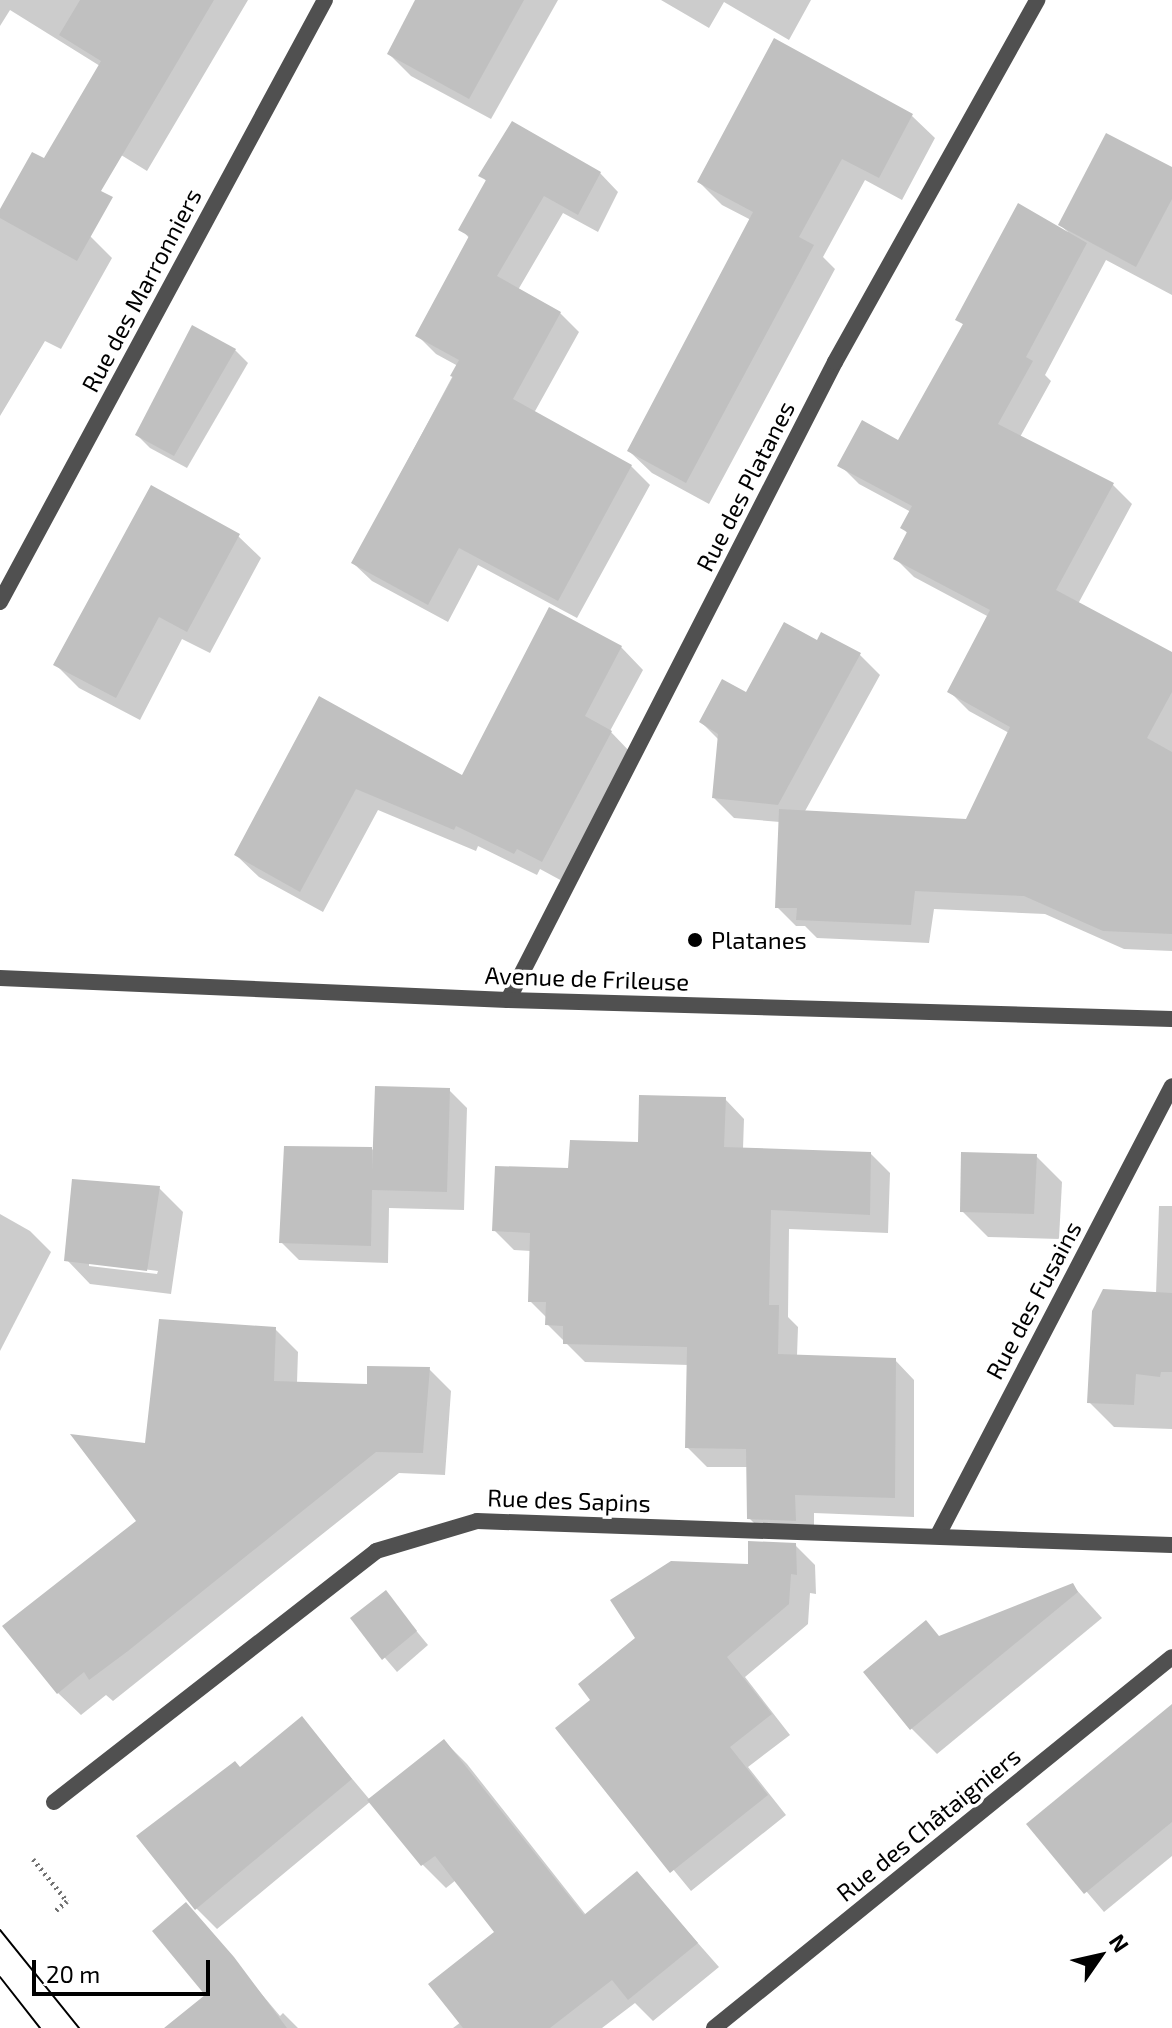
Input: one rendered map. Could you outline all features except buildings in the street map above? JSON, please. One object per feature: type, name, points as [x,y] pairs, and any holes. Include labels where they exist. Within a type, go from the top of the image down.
[{"type":"street","name":"Rue des Marronniers","points":[[0,602],[325,0]]},
{"type":"street","name":"Rue des Platanes","points":[[508,1000],[835,362],[1037,0]]},
{"type":"street","name":"Avenue de Frileuse","points":[[0,978],[508,1000],[1172,1019]]},
{"type":"street","name":"Rue des Fusains","points":[[938,1535],[1172,1086]]},
{"type":"street","name":"Rue des Sapins","points":[[54,1802],[376,1551],[477,1521],[1172,1545]]},
{"type":"street","name":"Rue des Châtaigniers","points":[[714,2028],[1172,1657]]},
{"type":"path","points":[[33,1859],[67,1901],[54,1912]]},
{"type":"tram line","points":[[0,1930],[79,2028]]},
{"type":"tram line","points":[[0,1977],[40,2028]]},
{"type":"place","name":"Platanes","points":[[695,940]]}]
